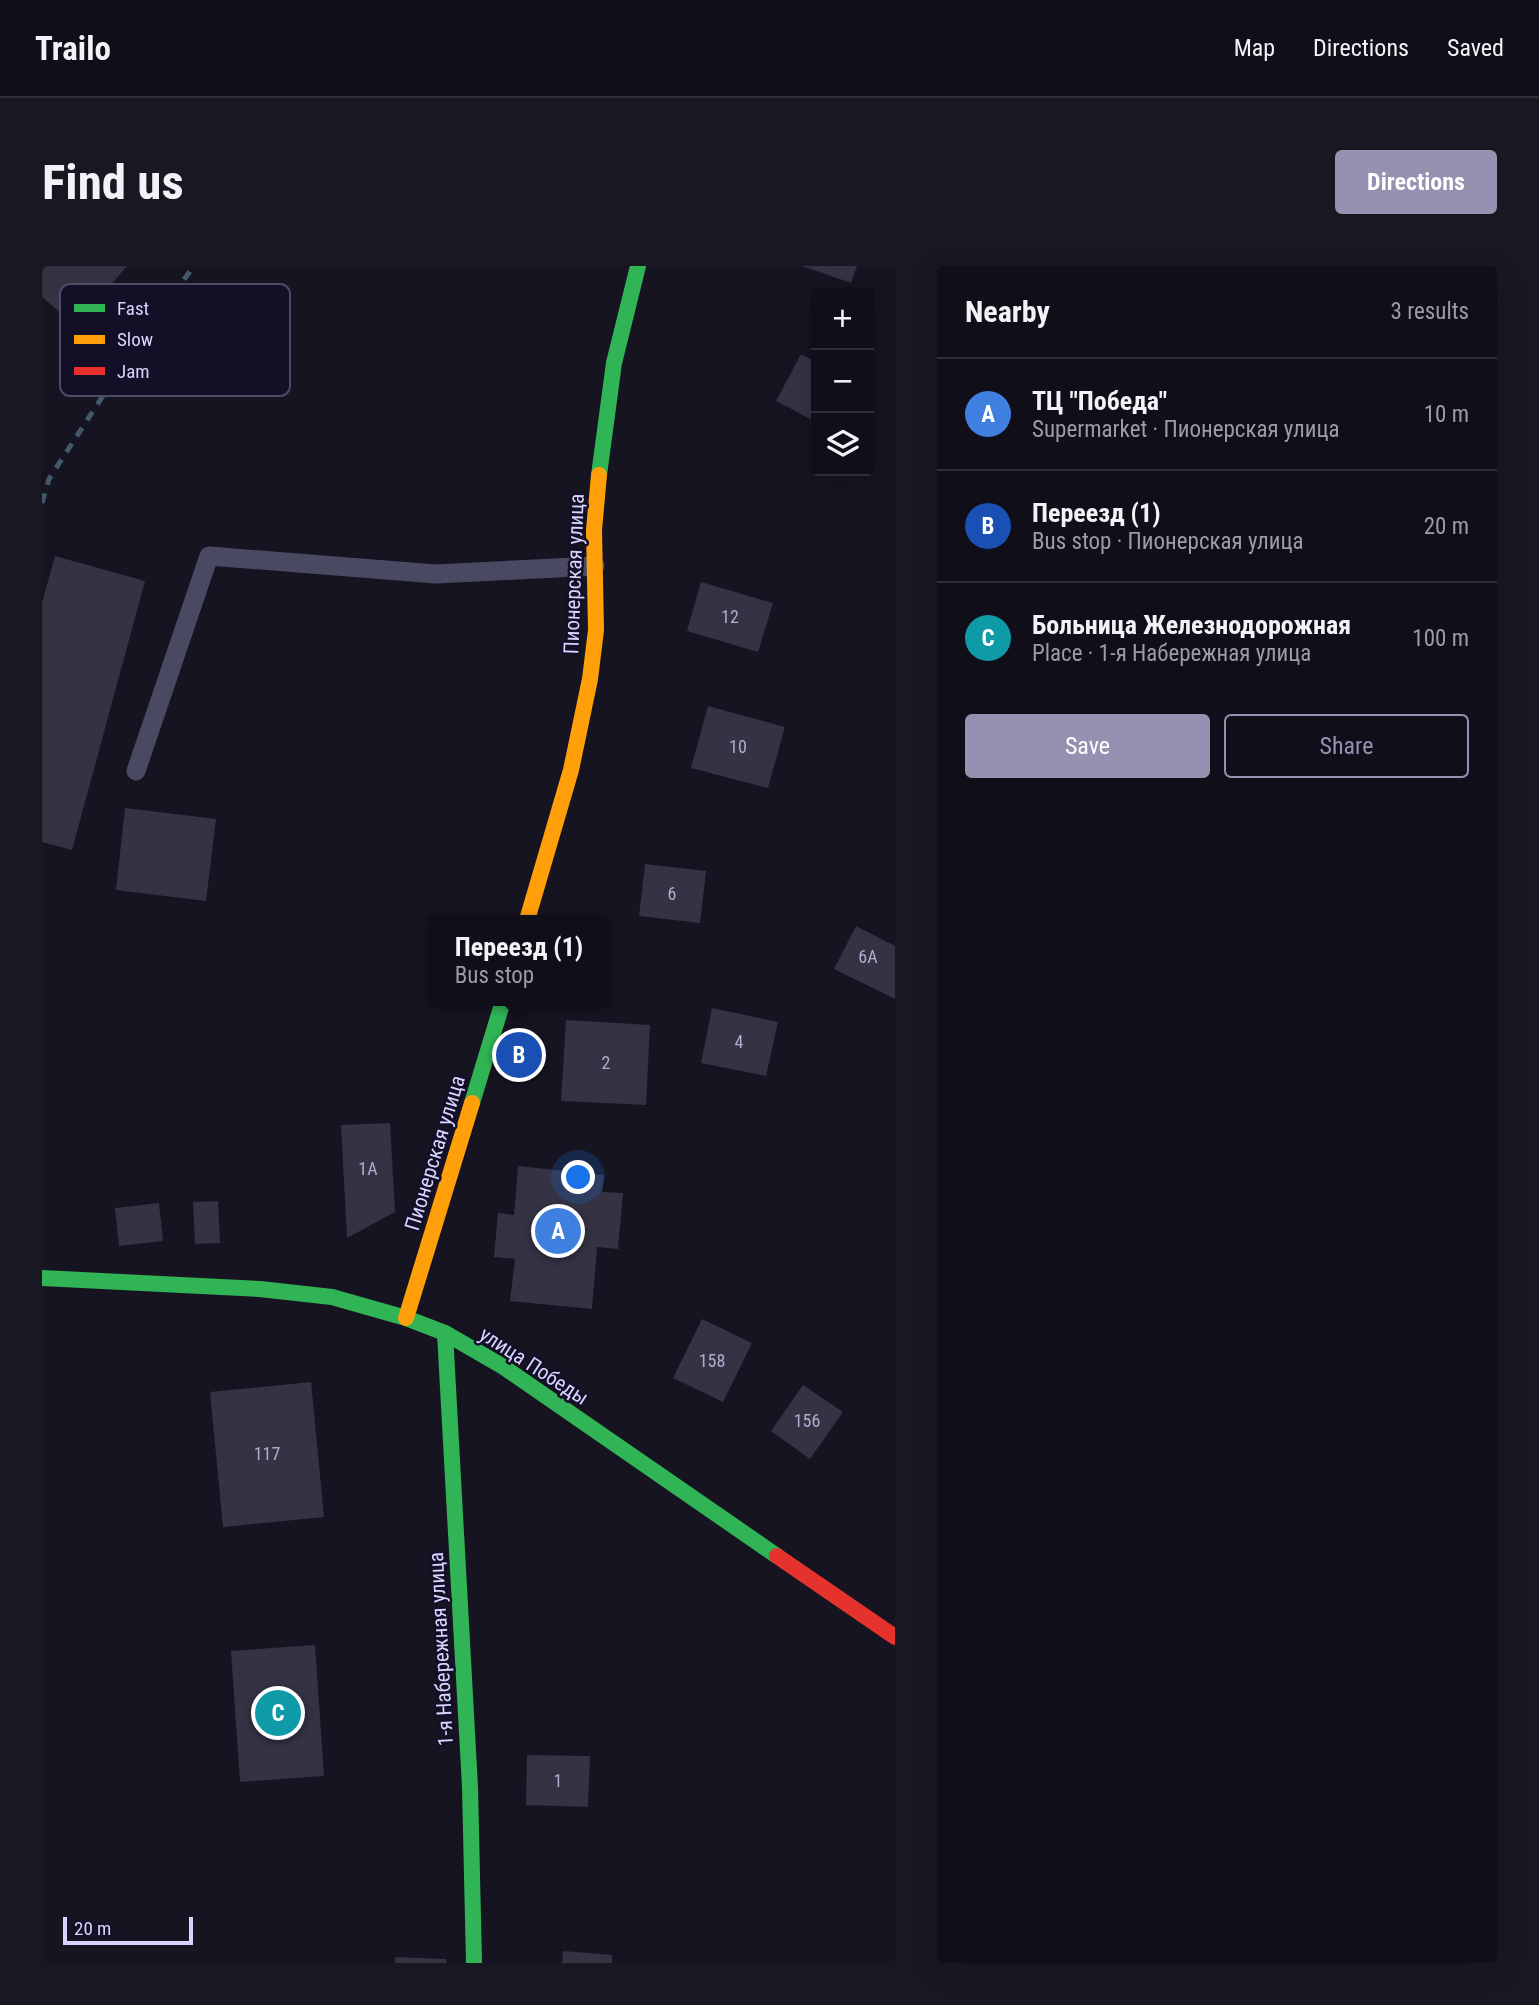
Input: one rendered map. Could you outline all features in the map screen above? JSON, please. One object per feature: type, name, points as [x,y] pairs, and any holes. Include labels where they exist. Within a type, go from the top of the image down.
[{"type":"street","name":"Пионерская улица","points":[[528,915],[571,770],[590,679],[596,630],[594,530],[601,447],[614,363],[638,266]]},
{"type":"street","name":"Пионерская улица","points":[[406,1318],[501,1006]]},
{"type":"street","name":"улица Победы","points":[[42,1278],[260,1289],[332,1297],[406,1318],[445,1333],[502,1366],[895,1637]]},
{"type":"street","name":"1-я Набережная улица","points":[[445,1333],[470,1787],[474,1963]]},
{"type":"lane","points":[[136,771],[209,556],[436,574],[595,566]]},
{"type":"building","points":[[42,266],[127,266],[112,284],[60,284],[60,312],[42,297]]},
{"type":"building","points":[[802,266],[857,266],[851,283]]},
{"type":"building","points":[[801,354],[811,359],[811,419],[776,401]]},
{"type":"building","points":[[55,556],[145,581],[72,850],[42,842],[42,603]]},
{"type":"building","points":[[701,582],[773,603],[758,652],[687,631]]},
{"type":"building","points":[[708,706],[785,727],[768,788],[691,768]]},
{"type":"building","points":[[125,808],[216,819],[206,901],[116,890]]},
{"type":"building","points":[[645,864],[706,871],[700,923],[639,916]]},
{"type":"building","points":[[856,926],[895,946],[895,999],[834,969]]},
{"type":"building","points":[[712,1008],[778,1022],[766,1076],[701,1063]]},
{"type":"building","points":[[566,1020],[650,1025],[646,1105],[561,1101]]},
{"type":"building","points":[[390,1123],[395,1212],[347,1238],[341,1125]]},
{"type":"building","points":[[518,1166],[604,1175],[602,1192],[623,1193],[618,1249],[597,1247],[592,1309],[510,1301],[515,1259],[494,1257],[498,1213],[514,1215]]},
{"type":"building","points":[[218,1201],[220,1243],[195,1244],[193,1202]]},
{"type":"building","points":[[159,1203],[163,1241],[119,1246],[115,1208]]},
{"type":"building","points":[[702,1319],[752,1343],[723,1402],[673,1378]]},
{"type":"building","points":[[311,1382],[324,1517],[223,1527],[210,1392]]},
{"type":"building","points":[[803,1385],[843,1412],[810,1459],[771,1431]]},
{"type":"building","points":[[315,1645],[324,1776],[240,1782],[231,1651]]},
{"type":"building","points":[[527,1755],[590,1756],[588,1807],[526,1805]]},
{"type":"building","points":[[563,1951],[612,1955],[612,1963],[562,1963]]},
{"type":"building","points":[[395,1957],[446,1959],[446,1963],[395,1963]]},
{"type":"railway","points":[[181,284],[194,266]]},
{"type":"railway","points":[[42,503],[49,479],[103,396]]},
{"type":"traffic: fast","points":[[599,475],[614,363],[638,266]]},
{"type":"traffic: fast","points":[[472,1103],[501,1006]]},
{"type":"traffic: fast","points":[[42,1278],[260,1289],[332,1297],[406,1318],[445,1333],[502,1366],[777,1556]]},
{"type":"traffic: fast","points":[[445,1333],[470,1787],[474,1963]]},
{"type":"traffic: slow","points":[[528,915],[571,770],[590,679],[596,630],[594,530],[599,475]]},
{"type":"traffic: slow","points":[[406,1318],[472,1103]]},
{"type":"traffic: jam","points":[[777,1556],[895,1637]]},
{"type":"place","name":"Переезд (1)","points":[[519,1055]]},
{"type":"place","name":"ТЦ \"Победа\"","points":[[558,1231]]},
{"type":"place","name":"Больница Железнодорожная","points":[[278,1713]]}]
